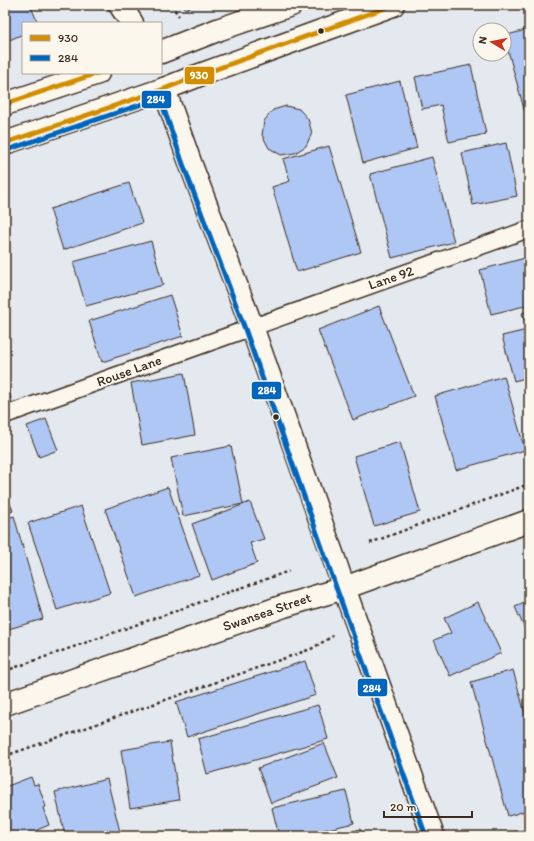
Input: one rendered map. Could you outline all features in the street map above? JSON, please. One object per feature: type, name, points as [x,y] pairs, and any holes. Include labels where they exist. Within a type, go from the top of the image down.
[{"type":"main road","points":[[120,5],[131,22]]},
{"type":"main road","points":[[162,52],[220,29],[291,5]]},
{"type":"main road","points":[[5,143],[164,89],[204,73],[393,5]]},
{"type":"main road","points":[[5,104],[95,74]]},
{"type":"main road","points":[[164,89],[252,327],[433,836]]},
{"type":"main road","name":"Swansea Street","points":[[5,704],[276,608],[344,588],[529,520]]},
{"type":"lane","name":"Lane 92","points":[[252,327],[529,229]]},
{"type":"lane","name":"Rouse Lane","points":[[5,415],[252,327]]},
{"type":"path","points":[[171,5],[181,20]]},
{"type":"path","points":[[370,543],[529,484]]},
{"type":"path","points":[[5,671],[289,571]]},
{"type":"path","points":[[5,756],[312,649],[333,635]]},
{"type":"building","points":[[5,5],[30,5],[38,22],[22,22],[22,34],[5,42]]},
{"type":"building","points":[[184,5],[197,5],[185,9]]},
{"type":"building","points":[[529,29],[529,119],[527,120],[511,62],[512,34]]},
{"type":"building","points":[[471,65],[486,134],[449,142],[441,105],[422,109],[415,77]]},
{"type":"building","points":[[400,81],[417,148],[363,163],[346,95]]},
{"type":"building","points":[[286,106],[299,109],[308,119],[312,133],[306,146],[295,153],[281,155],[269,148],[262,135],[264,121],[273,110]]},
{"type":"building","points":[[506,143],[517,196],[473,205],[462,153]]},
{"type":"building","points":[[329,146],[361,252],[297,272],[272,187],[290,181],[283,159]]},
{"type":"building","points":[[432,157],[454,242],[392,258],[370,174]]},
{"type":"building","points":[[129,183],[142,223],[63,250],[50,209]]},
{"type":"building","points":[[151,241],[163,285],[86,306],[73,262]]},
{"type":"building","points":[[529,257],[529,305],[491,314],[480,270]]},
{"type":"building","points":[[170,295],[183,336],[102,362],[89,321]]},
{"type":"building","points":[[379,306],[414,396],[353,420],[318,330]]},
{"type":"building","points":[[529,311],[529,377],[514,381],[502,336],[527,330],[522,313]]},
{"type":"building","points":[[184,373],[195,435],[142,445],[131,383]]},
{"type":"building","points":[[504,376],[525,450],[456,470],[435,396]]},
{"type":"building","points":[[5,377],[12,402],[5,405]]},
{"type":"building","points":[[529,392],[529,410],[526,393]]},
{"type":"building","points":[[46,419],[58,450],[39,457],[27,426]]},
{"type":"building","points":[[400,442],[420,512],[374,526],[354,456]]},
{"type":"building","points":[[231,446],[243,504],[183,516],[171,458]]},
{"type":"building","points":[[168,487],[199,575],[136,597],[105,509]]},
{"type":"building","points":[[5,491],[13,511],[5,514]]},
{"type":"building","points":[[250,502],[264,539],[250,543],[257,563],[212,580],[192,524]]},
{"type":"building","points":[[81,506],[110,593],[57,610],[28,523]]},
{"type":"building","points":[[14,516],[43,619],[5,630],[5,519]]},
{"type":"building","points":[[529,601],[529,638],[515,607]]},
{"type":"building","points":[[478,602],[501,653],[450,676],[434,640],[451,633],[444,618]]},
{"type":"building","points":[[305,661],[316,695],[187,737],[176,702]]},
{"type":"building","points":[[513,670],[529,728],[529,810],[508,816],[471,682]]},
{"type":"building","points":[[318,705],[328,739],[207,774],[198,739]]},
{"type":"building","points":[[170,742],[179,800],[130,808],[121,750]]},
{"type":"building","points":[[324,743],[338,778],[271,803],[258,768]]},
{"type":"building","points":[[31,777],[34,785],[38,784],[46,807],[43,808],[49,825],[37,830],[38,833],[30,836],[5,836],[5,787]]},
{"type":"building","points":[[107,779],[121,836],[65,836],[55,792]]},
{"type":"building","points":[[346,791],[354,823],[298,836],[279,836],[272,808]]},
{"type":"building","points":[[360,829],[362,836],[338,836]]},
{"type":"building","points":[[529,829],[529,836],[515,836],[514,832]]},
{"type":"transit line","name":"930","points":[[5,143],[164,89],[393,5]]},
{"type":"transit line","name":"930","points":[[5,104],[95,74]]},
{"type":"transit line","name":"284","points":[[7,150],[160,98],[184,167],[245,329],[426,836]]}]
